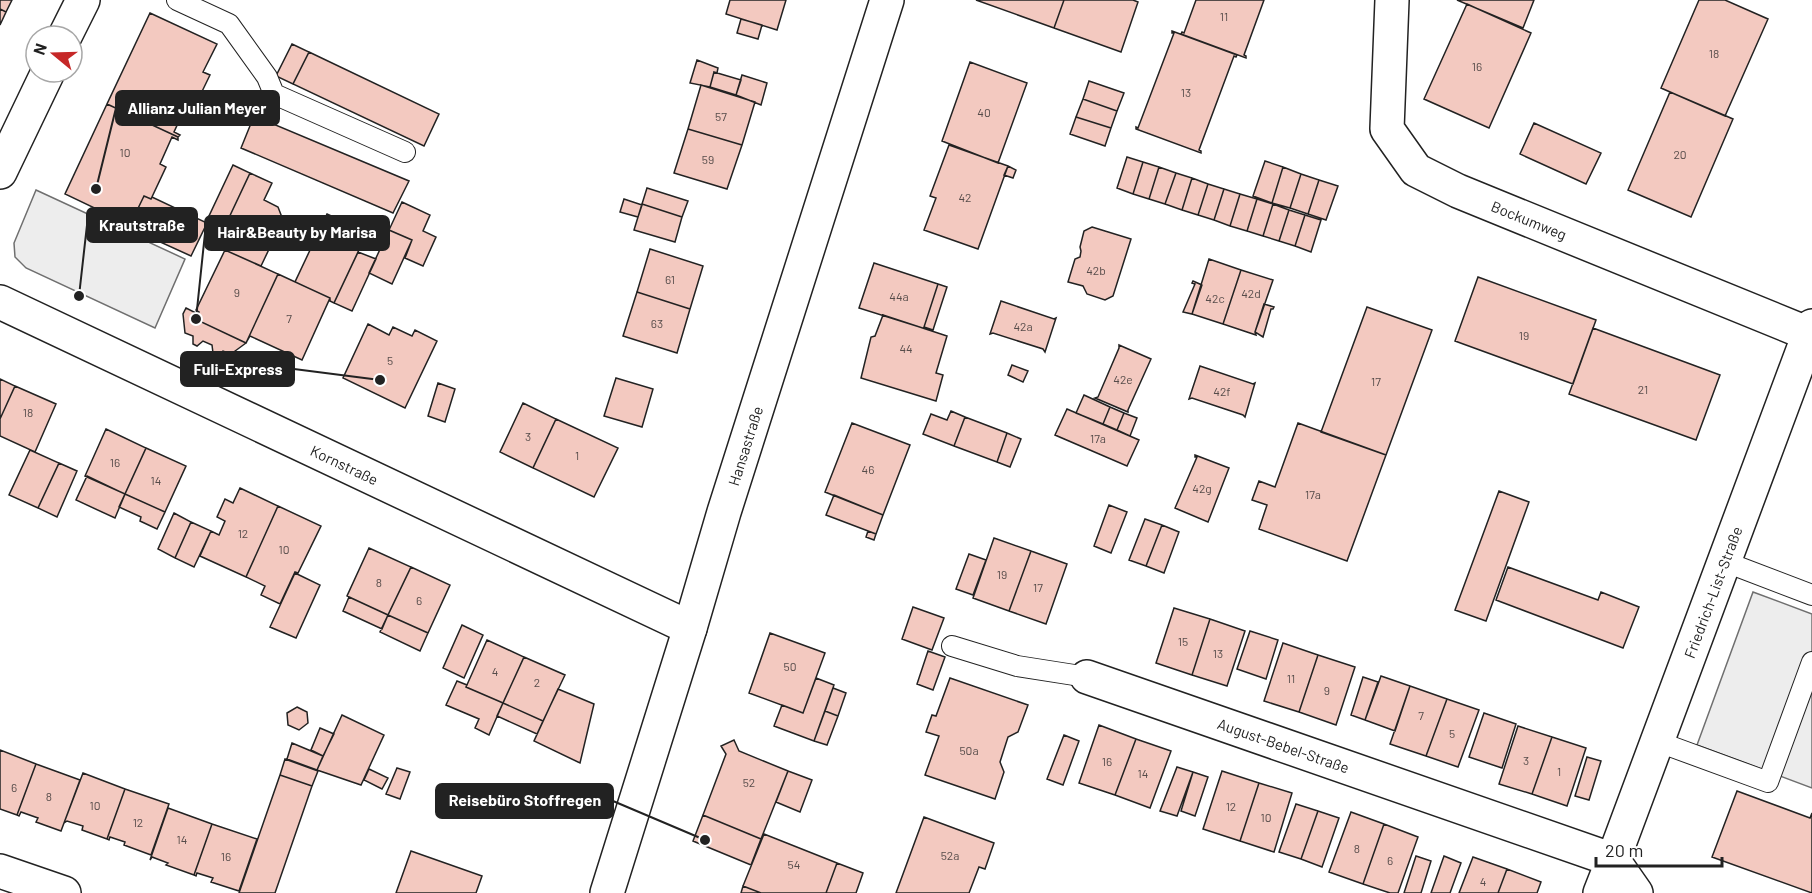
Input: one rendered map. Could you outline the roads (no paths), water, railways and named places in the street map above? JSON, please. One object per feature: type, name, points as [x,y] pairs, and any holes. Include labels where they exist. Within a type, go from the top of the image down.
[{"type":"street","points":[[71,24],[83,0]]},
{"type":"street","name":"Hansastraße","points":[[607,893],[724,512],[887,0]]},
{"type":"street","name":"Bockumweg","points":[[1392,0],[1387,129],[1416,170],[1458,191],[1808,344]]},
{"type":"street","points":[[0,172],[42,84]]},
{"type":"street","name":"Kornstraße","points":[[0,302],[690,628]]},
{"type":"street","name":"Friedrich-List-Straße","points":[[1600,893],[1808,344]]},
{"type":"street","name":"August-Bebel-Straße","points":[[1087,677],[1612,860]]},
{"type":"street","points":[[1612,860],[1636,893]]},
{"type":"street","points":[[0,871],[64,893]]},
{"type":"lane","points":[[177,0],[229,24],[267,78],[274,94],[405,152]]},
{"type":"lane","points":[[1724,561],[1812,594]]},
{"type":"lane","name":"August-Bebel-Straße","points":[[952,646],[1017,666],[1087,677]]},
{"type":"lane","points":[[1656,741],[1768,782],[1812,662]]},
{"type":"place","name":"Allianz Julian Meyer","points":[[96,189]]},
{"type":"place","name":"Krautstraße","points":[[79,296]]},
{"type":"place","name":"Hair&Beauty by Marisa","points":[[196,319]]},
{"type":"place","name":"Fuli-Express","points":[[380,380]]},
{"type":"place","name":"Reisebüro Stoffregen","points":[[705,840]]}]
